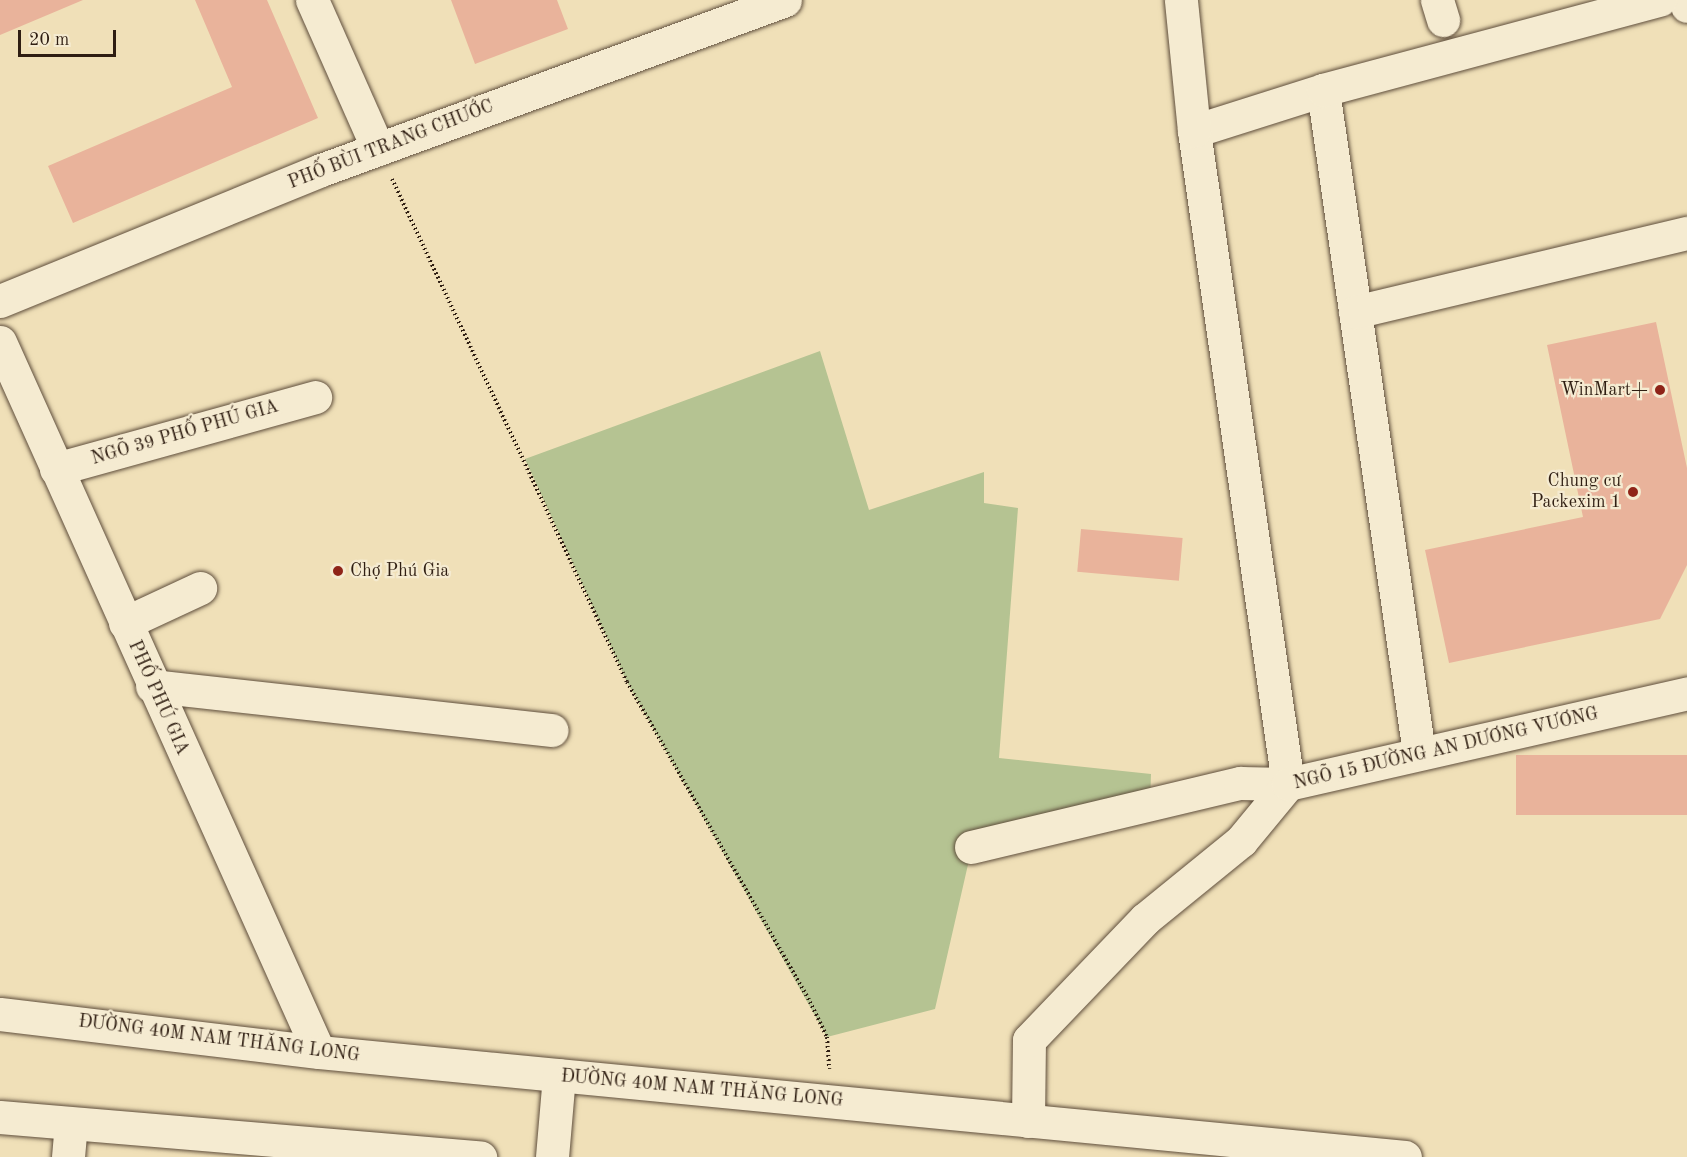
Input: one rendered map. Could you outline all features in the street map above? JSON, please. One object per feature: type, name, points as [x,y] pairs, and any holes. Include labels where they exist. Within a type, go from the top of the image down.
[{"type":"street","points":[[312,0],[378,149]]},
{"type":"street","name":"PHỐ BÙI TRANG CHƯỚC","points":[[0,300],[378,149],[785,0]]},
{"type":"street","points":[[971,847],[1240,783],[1288,784],[1194,131],[1181,0]]},
{"type":"street","points":[[1194,131],[1323,90],[1660,0]]},
{"type":"street","points":[[1686,0],[1687,6]]},
{"type":"street","points":[[1323,90],[1419,753]]},
{"type":"street","points":[[1355,312],[1687,233]]},
{"type":"street","name":"PHỐ PHÚ GIA","points":[[2,354],[319,1052]]},
{"type":"street","name":"NGÕ 39 PHỐ PHÚ GIA","points":[[56,469],[315,398]]},
{"type":"street","points":[[124,624],[201,588]]},
{"type":"street","points":[[152,686],[552,730]]},
{"type":"street","name":"NGÕ 15 ĐƯỜNG AN DƯƠNG VƯƠNG","points":[[1029,1120],[1029,1040],[1145,919],[1241,841],[1288,784],[1687,693]]},
{"type":"street","name":"ĐƯỜNG 40M NAM THĂNG LONG","points":[[0,1014],[319,1052],[1405,1157]]},
{"type":"street","points":[[552,1157],[560,1076]]},
{"type":"street","points":[[0,1117],[272,1147],[480,1157]]},
{"type":"street","points":[[68,1157],[71,1124]]},
{"type":"path","points":[[378,149],[627,682],[810,1002],[827,1037],[831,1102]]},
{"type":"green space","points":[[820,351],[869,510],[984,472],[984,503],[1018,508],[999,758],[1151,774],[1150,804],[972,847],[935,1009],[827,1037],[627,682],[525,459]]},
{"type":"building","points":[[0,0],[83,0],[0,35]]},
{"type":"building","points":[[195,0],[267,0],[318,118],[73,223],[48,166],[232,87]]},
{"type":"building","points":[[451,0],[557,0],[568,29],[475,64]]},
{"type":"building","name":"Chung cư Packexim 1","points":[[1656,322],[1687,468],[1687,565],[1660,619],[1449,663],[1425,550],[1583,517],[1547,345]]},
{"type":"building","points":[[1081,529],[1183,538],[1179,581],[1077,572]]},
{"type":"building","points":[[1516,755],[1687,755],[1687,815],[1516,815]]},
{"type":"place","name":"WinMart+","points":[[1660,390]]},
{"type":"place","name":"Chung cư Packexim 1","points":[[1633,492]]},
{"type":"place","name":"Chợ Phú Gia","points":[[338,571]]}]
